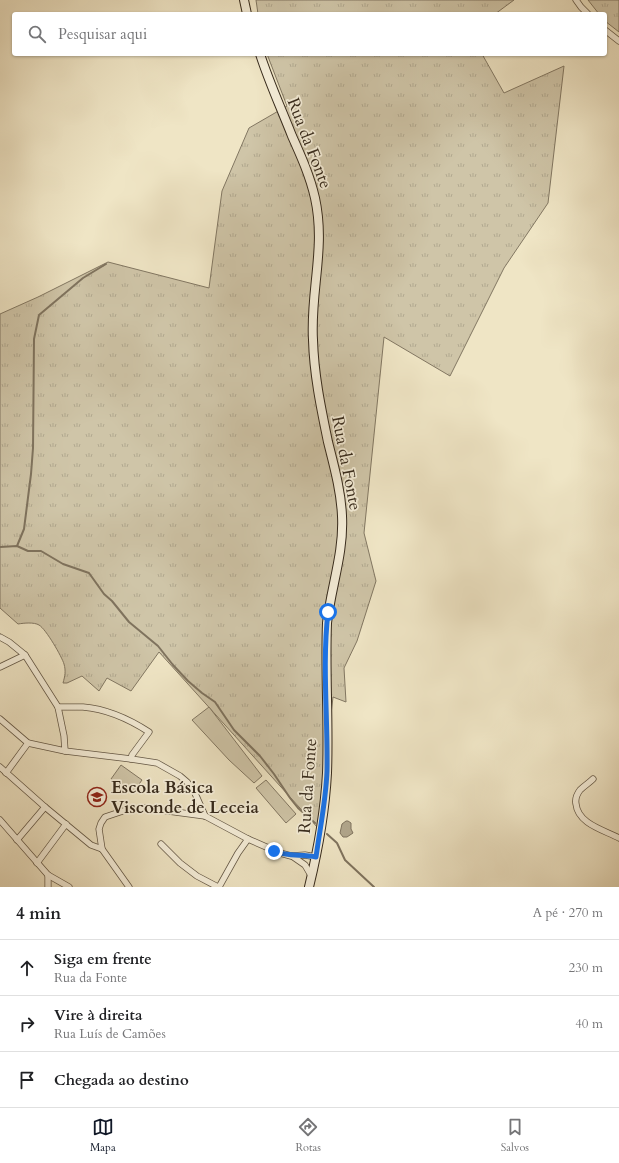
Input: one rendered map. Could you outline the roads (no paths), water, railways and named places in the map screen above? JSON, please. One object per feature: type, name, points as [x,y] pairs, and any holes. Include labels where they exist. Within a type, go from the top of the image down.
[{"type":"main road","points":[[244,0],[247,12]]},
{"type":"main road","name":"Rua da Fonte","points":[[261,56],[304,164],[312,187],[317,212],[319,224],[319,248],[312,323],[314,361],[319,401],[338,487],[342,513],[341,546],[327,624],[327,772],[324,805],[310,887]]},
{"type":"street","points":[[576,0],[586,12]]},
{"type":"street","points":[[607,32],[619,41]]},
{"type":"street","points":[[0,637],[9,642],[25,655],[58,707],[64,736],[65,752]]},
{"type":"street","points":[[0,667],[25,655]]},
{"type":"street","points":[[58,707],[83,707],[114,714],[148,732],[132,755],[131,759]]},
{"type":"street","points":[[0,719],[28,743],[65,752],[157,763],[180,776],[187,782],[194,791],[205,816]]},
{"type":"street","points":[[6,773],[28,743]]},
{"type":"street","points":[[0,767],[91,846],[102,849]]},
{"type":"street","points":[[593,779],[582,788],[577,795],[576,805],[579,814],[588,823],[619,838]]},
{"type":"street","points":[[17,840],[45,807]]},
{"type":"street","points":[[129,887],[102,849],[99,829],[105,817],[129,809],[145,808],[205,816],[274,851],[290,855],[316,857]]},
{"type":"street","points":[[0,820],[48,875],[69,887]]},
{"type":"street","points":[[37,863],[66,824]]},
{"type":"street","points":[[161,844],[186,867],[198,876],[218,887],[248,839]]},
{"type":"street","points":[[290,855],[305,865],[312,877]]},
{"type":"street","points":[[48,875],[48,887]]},
{"type":"waterway","points":[[17,546],[24,529],[31,474],[33,448],[34,339],[39,315],[83,278],[106,264]]},
{"type":"waterway","points":[[0,547],[17,546],[28,551],[41,551],[63,564],[89,573],[104,594],[112,601],[129,622],[158,646],[188,681],[215,702],[234,730],[260,756],[298,808],[315,823]]},
{"type":"waterway","points":[[327,834],[337,843],[345,860],[374,887]]},
{"type":"place","name":"Escola Básica Visconde de Leceia","points":[[97,797]]}]
